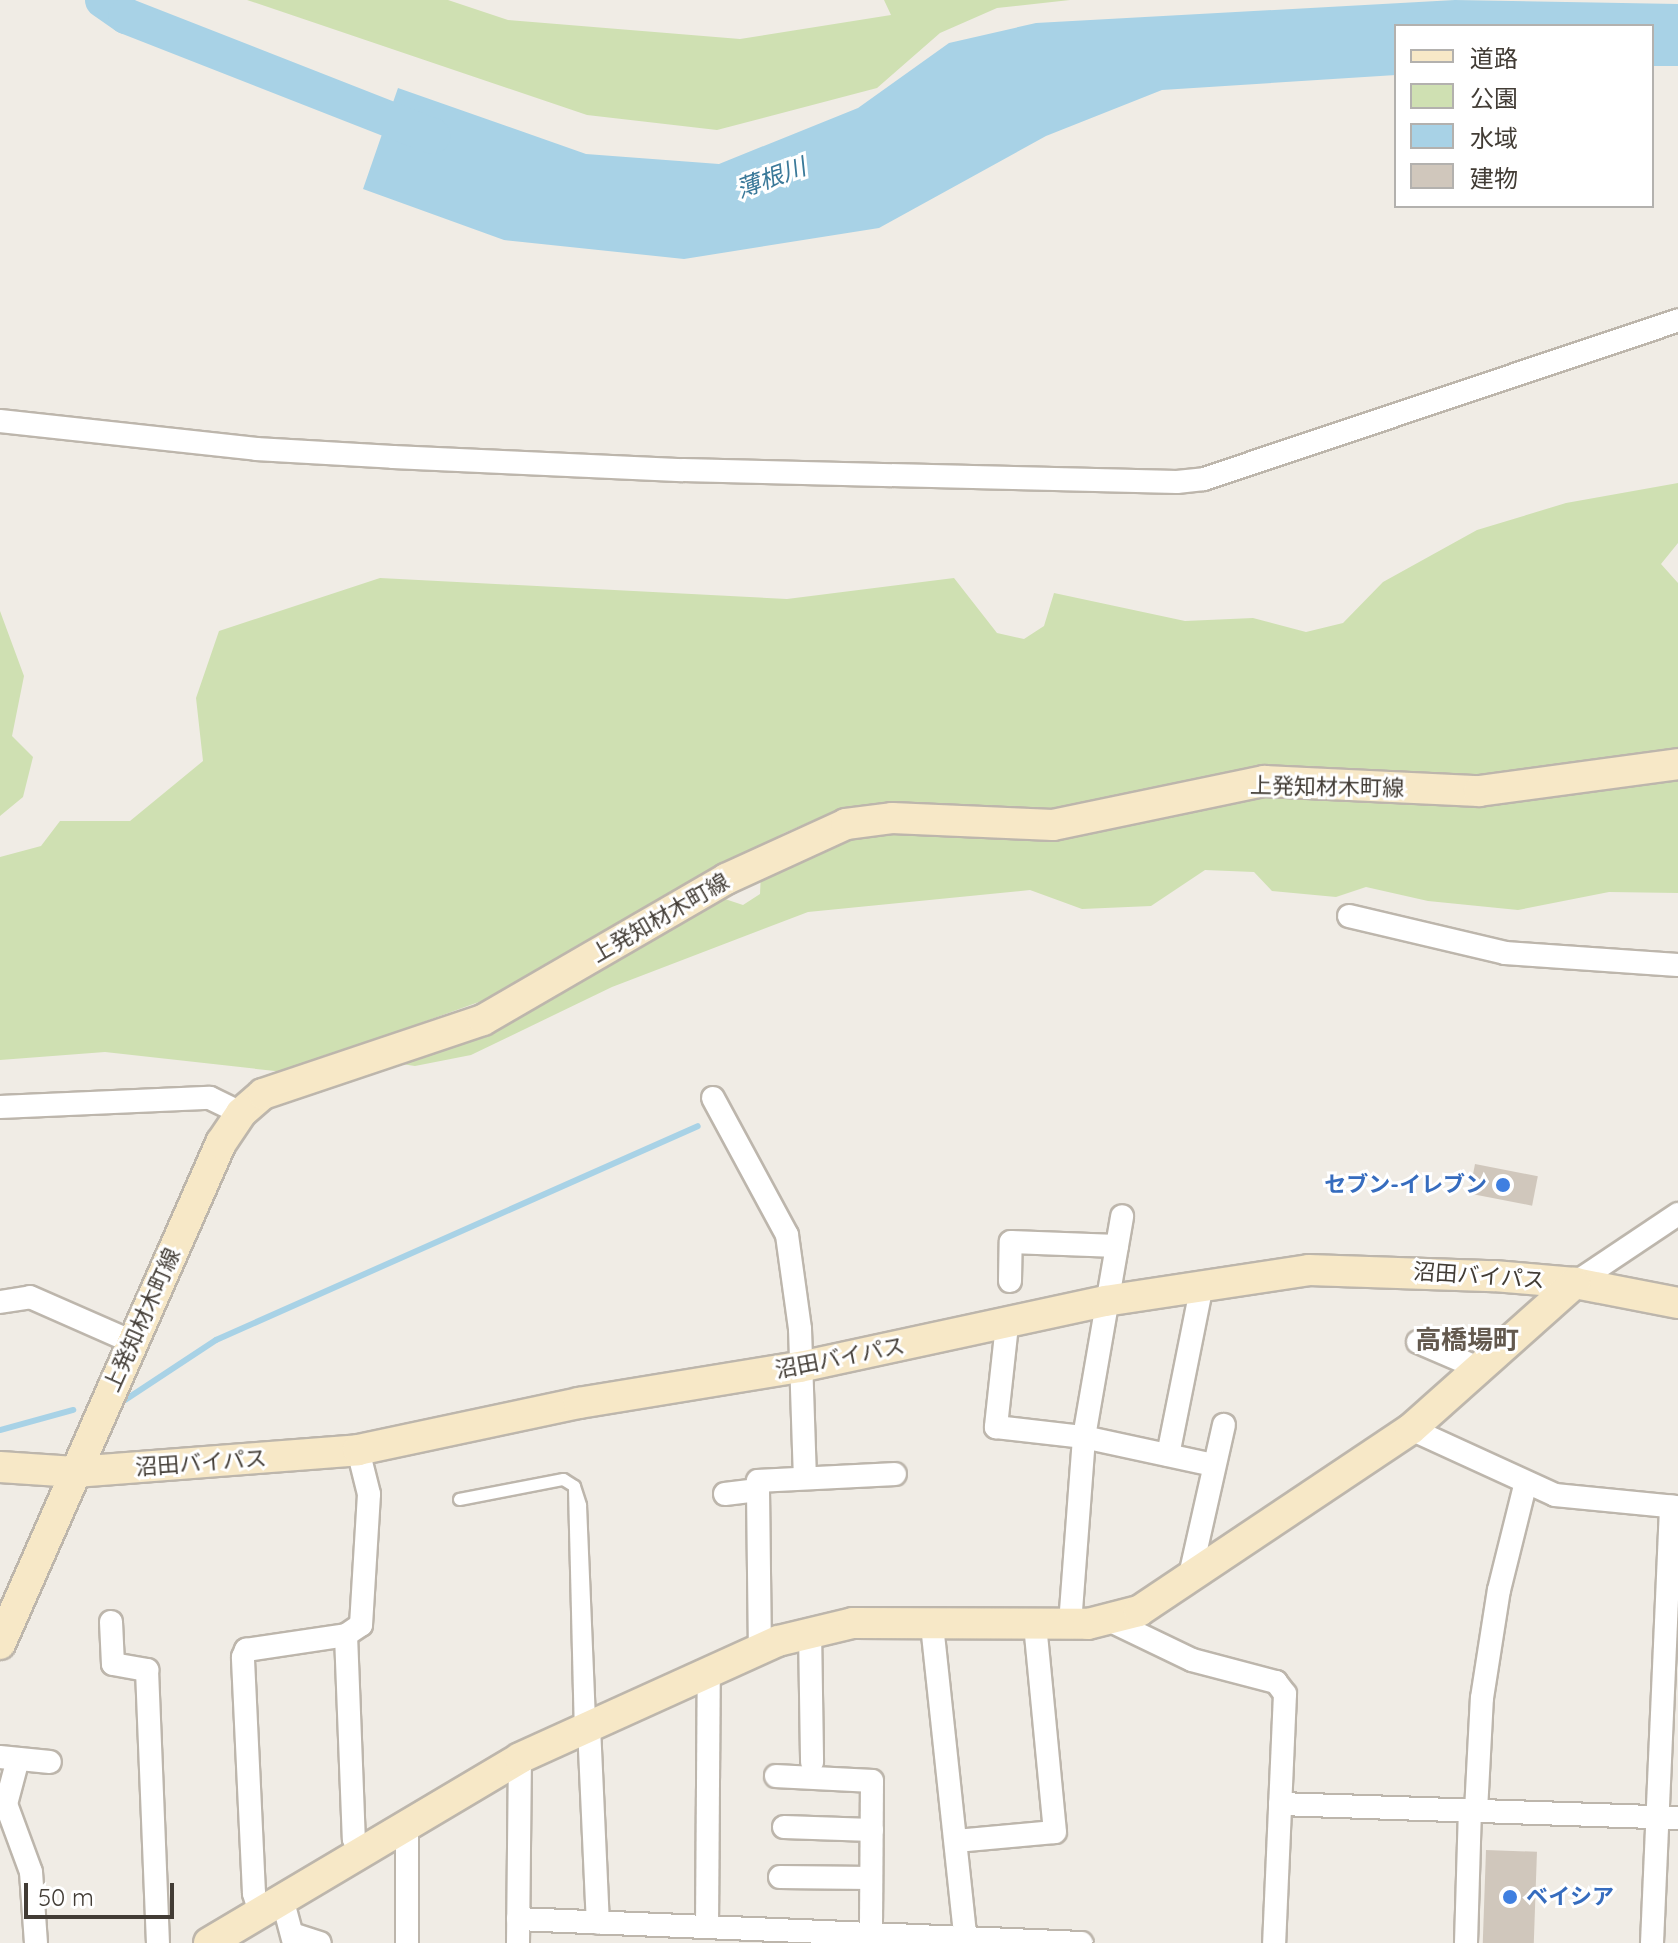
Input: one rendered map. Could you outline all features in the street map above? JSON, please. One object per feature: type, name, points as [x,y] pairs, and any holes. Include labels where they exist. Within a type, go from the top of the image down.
[{"type":"street","points":[[0,421],[256,449],[408,458],[1177,482],[1204,479],[1678,320]]},
{"type":"street","name":"上発知材木町線","points":[[0,1644],[130,1341],[221,1143],[241,1113],[280,1086],[483,1020],[726,879],[846,824],[892,818],[1053,825],[1264,781],[1479,791],[1678,764]]},
{"type":"street","points":[[1349,916],[1505,953],[1678,965]]},
{"type":"street","points":[[0,1107],[210,1098],[241,1113]]},
{"type":"street","points":[[713,1098],[787,1235],[800,1367],[805,1478]]},
{"type":"street","points":[[209,1943],[520,1758],[709,1670],[810,1630],[853,1623],[1070,1624],[1111,1621],[1160,1601],[1411,1429],[1476,1367],[1575,1283],[1678,1214]]},
{"type":"street","points":[[1070,1624],[1084,1437],[1122,1216]]},
{"type":"street","points":[[1010,1281],[1011,1242],[1117,1246]]},
{"type":"street","name":"沼田バイパス","points":[[0,1467],[75,1472],[358,1450],[579,1403],[800,1367],[1007,1325],[1105,1301],[1309,1270],[1402,1270],[1575,1283],[1678,1303]]},
{"type":"street","points":[[1168,1455],[1202,1285]]},
{"type":"street","points":[[0,1302],[30,1297],[130,1341]]},
{"type":"street","points":[[1007,1325],[996,1427],[1084,1437],[1213,1465]]},
{"type":"street","points":[[1418,1342],[1476,1367]]},
{"type":"street","points":[[1189,1580],[1224,1425]]},
{"type":"street","points":[[1411,1429],[1525,1486],[1577,1500],[1674,1506],[1668,1817],[1652,1943]]},
{"type":"street","points":[[320,1943],[295,1939],[271,1905],[254,1893],[244,1653],[346,1635],[364,1616],[369,1494],[358,1450]]},
{"type":"street","points":[[760,1648],[758,1481],[895,1474]]},
{"type":"street","points":[[1466,1943],[1482,1698],[1499,1590],[1525,1486]]},
{"type":"street","points":[[725,1494],[758,1490]]},
{"type":"street","points":[[1111,1621],[1192,1660],[1276,1682],[1285,1694],[1274,1943]]},
{"type":"street","points":[[111,1622],[113,1664],[147,1670],[158,1943]]},
{"type":"street","points":[[956,1841],[1055,1832],[1035,1624]]},
{"type":"street","points":[[932,1625],[965,1940]]},
{"type":"street","points":[[810,1630],[812,1762]]},
{"type":"street","points":[[346,1635],[354,1839],[364,1850]]},
{"type":"street","points":[[707,1927],[709,1670]]},
{"type":"street","points":[[585,1729],[598,1923]]},
{"type":"street","points":[[36,1943],[31,1872],[6,1804],[9,1758],[50,1762]]},
{"type":"street","points":[[518,1943],[520,1758]]},
{"type":"street","points":[[776,1776],[872,1781],[871,1933]]},
{"type":"street","points":[[1280,1804],[1668,1817]]},
{"type":"street","points":[[407,1824],[407,1943]]},
{"type":"street","points":[[784,1827],[872,1830]]},
{"type":"street","points":[[780,1877],[871,1878]]},
{"type":"street","points":[[518,1919],[1081,1943]]},
{"type":"lane","points":[[459,1499],[563,1479],[574,1486],[570,1504],[585,1729]]},
{"type":"green space","points":[[247,0],[448,0],[508,20],[740,39],[891,15],[884,0],[1070,0],[997,8],[940,33],[877,88],[717,130],[587,115]]},
{"type":"green space","points":[[1678,483],[1678,543],[1661,564],[1678,583],[1678,754],[1474,779],[1049,813],[902,803],[844,807],[784,833],[490,998],[284,1072],[105,1052],[0,1060],[0,857],[41,846],[60,821],[130,821],[203,761],[196,698],[219,631],[380,578],[787,599],[954,578],[997,633],[1024,639],[1044,626],[1054,593],[1185,621],[1253,618],[1306,632],[1343,623],[1383,582],[1477,530],[1566,503]]},
{"type":"green space","points":[[0,611],[24,676],[12,736],[33,757],[23,797],[0,816]]},
{"type":"green space","points":[[1678,772],[1678,893],[1609,892],[1518,910],[1428,901],[1366,887],[1336,897],[1272,891],[1254,872],[1205,870],[1151,906],[1082,909],[1030,890],[808,912],[612,987],[471,1055],[415,1066],[395,1063],[719,897],[743,905],[760,894],[761,871],[797,852],[885,827],[1235,796],[1308,800]]},
{"type":"water","points":[[1455,0],[1678,4],[1678,66],[1654,66],[1654,24],[1394,24],[1394,75],[1162,90],[1046,136],[879,228],[684,259],[504,240],[363,189],[398,88],[586,154],[719,164],[858,108],[949,43],[1036,23]]},
{"type":"building","name":"セブン-イレブン","points":[[1475,1164],[1538,1176],[1532,1206],[1469,1193]]},
{"type":"building","name":"ベイシア","points":[[1486,1850],[1537,1852],[1534,1943],[1483,1943]]},
{"type":"waterway","name":"薄根川","points":[[103,0],[126,16],[432,136]]},
{"type":"waterway","points":[[125,1400],[216,1340],[698,1126]]},
{"type":"waterway","points":[[0,1430],[73,1410]]},
{"type":"place","name":"セブン-イレブン","points":[[1503,1185]]},
{"type":"place","name":"ベイシア","points":[[1510,1897]]},
{"type":"district","name":"高橋場町","points":[[1467,1340]]}]
